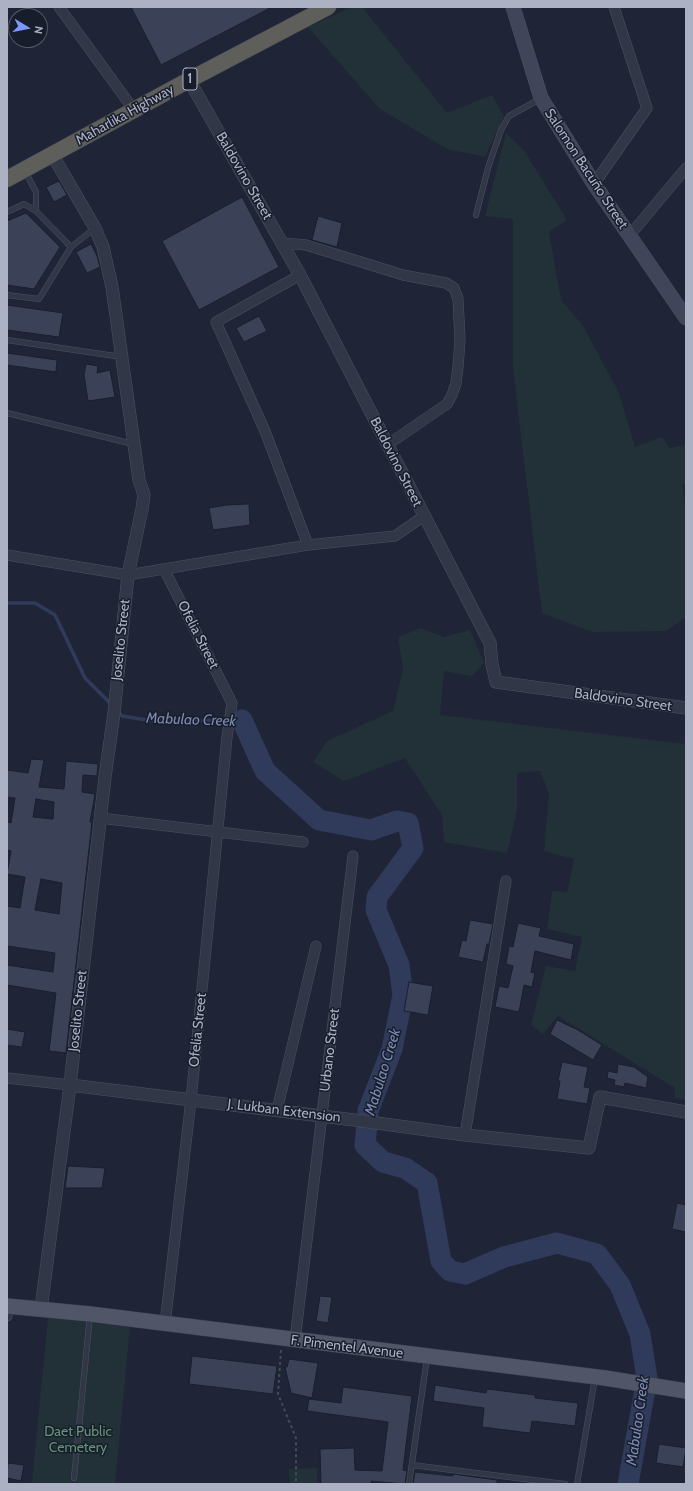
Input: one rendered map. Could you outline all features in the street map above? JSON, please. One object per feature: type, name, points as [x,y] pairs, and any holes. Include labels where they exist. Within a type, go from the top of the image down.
[{"type":"highway","name":"Maharlika Highway","points":[[7,179],[189,80],[328,7]]},
{"type":"main road","name":"Salomon Bacuño Street","points":[[513,7],[541,98],[594,184],[686,318]]},
{"type":"main road","name":"F. Pimentel Avenue","points":[[7,1309],[41,1309],[90,1314],[288,1340],[595,1377],[686,1391]]},
{"type":"street","points":[[59,7],[134,110]]},
{"type":"street","points":[[594,184],[646,108],[614,7]]},
{"type":"street","name":"Baldovino Street","points":[[189,80],[300,275],[490,643],[492,664],[496,682],[686,708]]},
{"type":"street","name":"Joselito Street","points":[[41,1309],[70,1085],[100,818],[114,709],[128,574],[144,495],[139,480],[133,444],[112,286],[104,247],[52,154]]},
{"type":"street","points":[[630,236],[686,168]]},
{"type":"street","points":[[282,243],[306,245],[403,274],[446,284],[454,288],[458,299],[460,340],[457,378],[452,395],[447,404],[387,445]]},
{"type":"street","points":[[300,275],[216,322],[265,431],[308,545]]},
{"type":"street","points":[[7,555],[128,574],[308,545],[395,536],[424,516]]},
{"type":"street","name":"Ofelia Street","points":[[164,569],[232,702],[217,833],[191,1100],[165,1324]]},
{"type":"street","points":[[100,818],[303,842]]},
{"type":"street","name":"Urbano Street","points":[[288,1340],[322,1116],[353,856]]},
{"type":"street","points":[[465,1135],[506,881]]},
{"type":"street","points":[[276,1110],[316,946]]},
{"type":"street","name":"J. Lukban Extension","points":[[7,1078],[390,1124],[465,1135],[589,1148],[600,1097],[686,1112]]},
{"type":"lane","points":[[476,215],[488,168],[501,130],[509,116],[541,98]]},
{"type":"lane","points":[[24,170],[36,192],[36,211]]},
{"type":"lane","points":[[7,212],[24,204],[36,211],[71,247]]},
{"type":"lane","points":[[7,295],[38,299],[71,247],[94,228]]},
{"type":"lane","points":[[7,340],[122,357]]},
{"type":"lane","points":[[7,413],[133,444]]},
{"type":"lane","points":[[74,1478],[90,1314]]},
{"type":"lane","points":[[409,1484],[428,1357]]},
{"type":"lane","points":[[577,1484],[595,1377]]},
{"type":"lane","points":[[412,1465],[565,1484]]},
{"type":"path","points":[[288,1340],[278,1394],[296,1438],[296,1484]]},
{"type":"green space","points":[[352,7],[362,7],[447,113],[492,95],[504,116],[485,157],[447,149],[380,109],[308,27]]},
{"type":"green space","points":[[506,133],[525,152],[567,220],[549,232],[561,300],[583,326],[619,393],[635,447],[662,437],[670,448],[686,445],[686,484],[682,484],[686,515],[686,617],[666,631],[592,632],[542,613],[513,368],[513,219],[485,216]]},
{"type":"green space","points":[[421,628],[444,637],[470,630],[484,663],[472,676],[444,671],[440,715],[686,744],[686,1100],[674,1098],[675,1088],[558,1016],[543,1034],[531,1025],[546,966],[575,971],[582,937],[547,929],[552,891],[567,892],[574,859],[544,851],[549,794],[540,771],[517,773],[517,811],[507,853],[444,842],[442,815],[405,758],[344,781],[313,762],[327,741],[393,711],[403,669],[398,637]]},
{"type":"green space","name":"Daet Public Cemetery","points":[[48,1318],[130,1327],[115,1484],[53,1484],[32,1482]]},
{"type":"green space","points":[[317,1468],[317,1484],[290,1484],[289,1469]]},
{"type":"building","points":[[131,7],[272,7],[161,65]]},
{"type":"building","points":[[59,181],[67,195],[54,202],[46,187]]},
{"type":"building","points":[[242,197],[279,267],[199,310],[162,241]]},
{"type":"building","points":[[26,213],[60,247],[34,289],[7,285],[7,221]]},
{"type":"building","points":[[318,216],[342,223],[337,247],[312,240]]},
{"type":"building","points":[[91,244],[97,256],[100,267],[87,273],[76,252]]},
{"type":"building","points":[[7,305],[63,313],[59,337],[7,330]]},
{"type":"building","points":[[259,316],[267,331],[244,342],[236,328]]},
{"type":"building","points":[[7,353],[57,360],[56,372],[7,365]]},
{"type":"building","points":[[86,364],[98,366],[97,373],[110,370],[115,397],[88,401],[84,375]]},
{"type":"building","points":[[249,504],[250,525],[213,530],[209,508]]},
{"type":"building","points":[[31,759],[44,760],[39,787],[64,789],[66,761],[98,764],[97,776],[83,775],[82,792],[95,794],[90,822],[92,822],[66,1053],[49,1051],[56,993],[7,985],[7,965],[53,972],[55,953],[7,946],[7,906],[20,908],[25,877],[7,874],[11,851],[7,850],[7,822],[11,823],[15,798],[7,797],[7,770],[28,773]],"holes":[[[36,799],[54,802],[53,819],[33,817]],[[41,879],[62,883],[59,914],[35,910]]]},
{"type":"building","points":[[470,920],[493,924],[489,944],[487,944],[483,962],[458,957],[462,940],[466,941]]},
{"type":"building","points":[[518,923],[541,928],[539,936],[574,944],[571,960],[535,951],[531,972],[535,973],[532,987],[524,985],[519,1012],[495,1007],[499,986],[508,988],[513,966],[506,964],[509,946],[513,947]]},
{"type":"building","points":[[409,982],[433,986],[428,1015],[404,1011]]},
{"type":"building","points":[[557,1020],[578,1030],[602,1045],[593,1060],[550,1034]]},
{"type":"building","points":[[7,1029],[25,1032],[22,1047],[7,1045]]},
{"type":"building","points":[[562,1062],[588,1067],[584,1087],[590,1088],[587,1104],[557,1099],[560,1081],[558,1081]]},
{"type":"building","points":[[618,1064],[634,1067],[648,1077],[646,1088],[625,1083],[624,1087],[614,1085],[615,1080],[607,1078],[608,1071],[617,1073]]},
{"type":"building","points":[[68,1166],[105,1168],[102,1188],[65,1188]]},
{"type":"building","points":[[677,1203],[686,1205],[686,1232],[672,1229]]},
{"type":"building","points":[[320,1296],[332,1297],[328,1323],[316,1321]]},
{"type":"building","points":[[192,1356],[277,1366],[273,1394],[189,1384]]},
{"type":"building","points":[[289,1359],[318,1363],[312,1398],[291,1393],[285,1367],[287,1367]]},
{"type":"building","points":[[435,1385],[486,1393],[487,1389],[535,1395],[535,1398],[578,1403],[575,1426],[532,1421],[530,1433],[482,1427],[484,1408],[433,1401]]},
{"type":"building","points":[[343,1387],[412,1396],[403,1470],[407,1471],[405,1484],[371,1481],[371,1484],[321,1484],[320,1449],[354,1448],[355,1470],[382,1471],[388,1422],[307,1411],[309,1399],[341,1403]]},
{"type":"building","points":[[659,1444],[686,1448],[683,1467],[656,1463]]},
{"type":"building","points":[[8,1463],[24,1465],[21,1481],[7,1478]]},
{"type":"building","points":[[415,1472],[453,1476],[453,1474],[497,1480],[497,1484],[413,1484]]},
{"type":"waterway","name":"Mabulao Creek","points":[[7,603],[35,603],[55,615],[85,678],[112,705]]},
{"type":"waterway","name":"Mabulao Creek","points":[[117,711],[122,716],[153,721],[242,720]]},
{"type":"waterway","name":"Mabulao Creek","points":[[242,720],[265,771],[319,820],[371,830],[397,821],[408,823],[413,848],[377,897],[376,910],[399,965],[403,995],[392,1049],[368,1111],[365,1145],[383,1162],[405,1168],[427,1183],[441,1261],[450,1271],[465,1274],[504,1257],[557,1243],[597,1254],[620,1285],[640,1334],[647,1378],[628,1484]]}]
